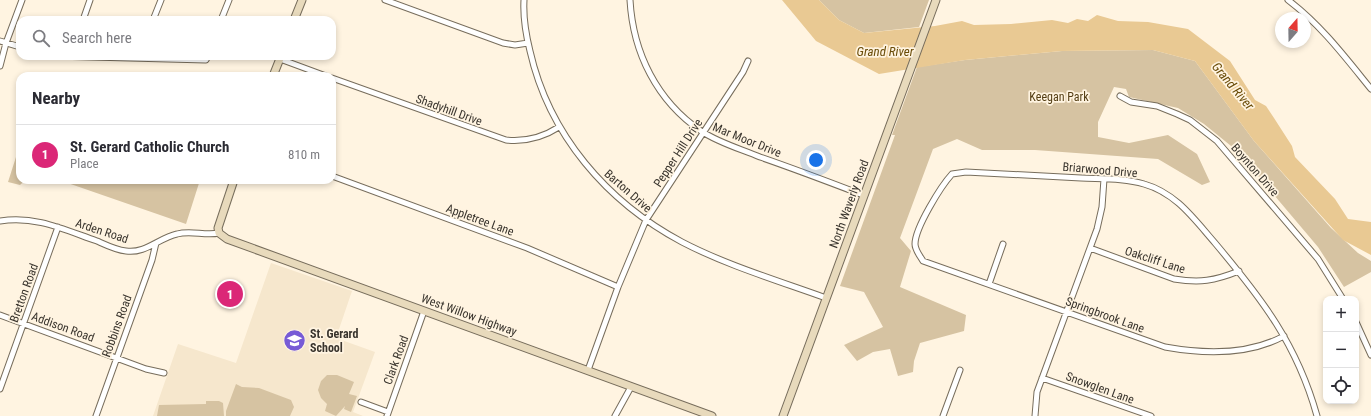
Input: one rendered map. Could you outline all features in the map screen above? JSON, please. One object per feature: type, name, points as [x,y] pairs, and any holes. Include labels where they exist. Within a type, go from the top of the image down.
[{"type":"street","points":[[16,16],[22,0]]},
{"type":"street","points":[[84,16],[90,0]]},
{"type":"street","points":[[155,16],[161,0]]},
{"type":"street","points":[[223,16],[229,0]]},
{"type":"street","points":[[296,16],[302,0]]},
{"type":"street","points":[[385,0],[503,43],[515,45],[528,43]]},
{"type":"street","name":"Barton Drive","points":[[524,0],[528,43],[540,87],[559,127],[581,160],[605,186],[646,220],[698,250],[826,298]]},
{"type":"street","name":"Mar Moor Drive","points":[[630,0],[635,39],[642,60],[652,79],[668,101],[703,132],[732,146],[863,195]]},
{"type":"street","name":"North Waverly Road","points":[[783,416],[863,195],[936,0]]},
{"type":"street","points":[[1288,0],[1311,18],[1330,38],[1371,89]]},
{"type":"street","points":[[0,66],[6,43],[16,16]]},
{"type":"street","points":[[0,41],[16,46]]},
{"type":"street","points":[[274,72],[279,60]]},
{"type":"street","points":[[287,60],[316,72]]},
{"type":"street","name":"Pepper Hill Drive","points":[[588,370],[618,287],[646,220],[743,72],[748,61]]},
{"type":"street","name":"Shadyhill Drive","points":[[336,79],[506,140],[516,141],[537,138],[559,127]]},
{"type":"street","name":"Boynton Drive","points":[[1120,96],[1131,102],[1157,106],[1190,120],[1217,141],[1318,259],[1342,296]]},
{"type":"street","name":"Briarwood Drive","points":[[923,261],[915,244],[917,234],[936,195],[952,174],[966,172],[1104,179],[1144,183],[1171,196],[1186,210],[1268,309],[1284,336],[1306,381],[1317,416]]},
{"type":"street","name":"Appletree Lane","points":[[336,177],[527,248],[618,287]]},
{"type":"street","points":[[1036,416],[1035,401],[1042,378],[1090,248],[1102,207],[1104,179]]},
{"type":"street","points":[[219,233],[218,223],[233,184]]},
{"type":"street","name":"Arden Road","points":[[0,221],[23,219],[42,222],[126,251],[145,248],[170,236],[186,232],[219,233]]},
{"type":"street","name":"Bretton Road","points":[[0,389],[58,227]]},
{"type":"street","name":"West Willow Highway","points":[[219,233],[227,239],[712,416]]},
{"type":"street","name":"Robbins Road","points":[[96,416],[156,243]]},
{"type":"street","points":[[989,284],[1003,244]]},
{"type":"street","name":"Oakcliff Lane","points":[[1090,248],[1174,279],[1184,281],[1204,282],[1238,271]]},
{"type":"street","name":"Springbrook Lane","points":[[923,261],[1145,341],[1189,352],[1231,351],[1276,340],[1284,336]]},
{"type":"street","name":"Clark Road","points":[[388,414],[424,311]]},
{"type":"street","name":"Addison Road","points":[[0,315],[156,372],[164,373]]},
{"type":"street","points":[[1359,329],[1371,355]]},
{"type":"street","points":[[943,416],[960,370]]},
{"type":"street","name":"Snowglen Lane","points":[[1042,378],[1151,416]]},
{"type":"street","points":[[615,416],[631,387]]},
{"type":"street","points":[[361,402],[388,414]]},
{"type":"shaded area","name":"St. Gerard School","points":[[271,263],[352,291],[336,338],[375,352],[353,412],[363,416],[153,416],[178,344],[236,363]]},
{"type":"green space","points":[[819,0],[929,0],[919,27],[864,33],[839,20]]},
{"type":"green space","name":"Keegan Park","points":[[1153,50],[1195,61],[1254,141],[1331,228],[1358,253],[1371,261],[1371,272],[1344,287],[1318,247],[1236,150],[1204,124],[1178,108],[1129,97],[1126,89],[1114,87],[1098,122],[1098,137],[1129,143],[1168,135],[1197,154],[1210,182],[1202,185],[1158,159],[1035,150],[982,150],[957,139],[933,149],[900,238],[911,251],[900,287],[966,315],[964,331],[920,343],[914,361],[913,372],[898,376],[890,349],[873,352],[857,361],[844,345],[883,327],[864,292],[840,286],[895,135],[892,135],[917,67],[965,60],[1062,51]]},
{"type":"green space","points":[[16,157],[16,184],[8,182]]},
{"type":"green space","points":[[71,184],[199,184],[186,224]]},
{"type":"green space","points":[[327,375],[337,375],[354,382],[349,394],[357,396],[351,412],[344,409],[345,406],[336,416],[325,411],[327,404],[321,398],[318,390],[321,381]]},
{"type":"green space","points":[[236,384],[242,387],[259,388],[291,400],[294,407],[290,416],[226,416],[226,411]]},
{"type":"green space","points":[[206,401],[219,401],[223,403],[224,416],[157,416],[159,405],[206,404]]},
{"type":"water","name":"Grand River","points":[[782,0],[819,0],[839,20],[864,33],[935,26],[962,21],[974,25],[1011,24],[1052,20],[1068,23],[1077,19],[1088,21],[1097,15],[1118,21],[1148,22],[1188,29],[1230,61],[1255,100],[1266,106],[1292,146],[1295,157],[1335,199],[1348,219],[1371,222],[1371,255],[1343,240],[1254,141],[1195,61],[1153,50],[1062,51],[965,60],[879,74],[816,41]]},
{"type":"place","name":"St. Gerard Catholic Church","points":[[230,294]]},
{"type":"place","name":"St. Gerard School","points":[[294,341]]}]
